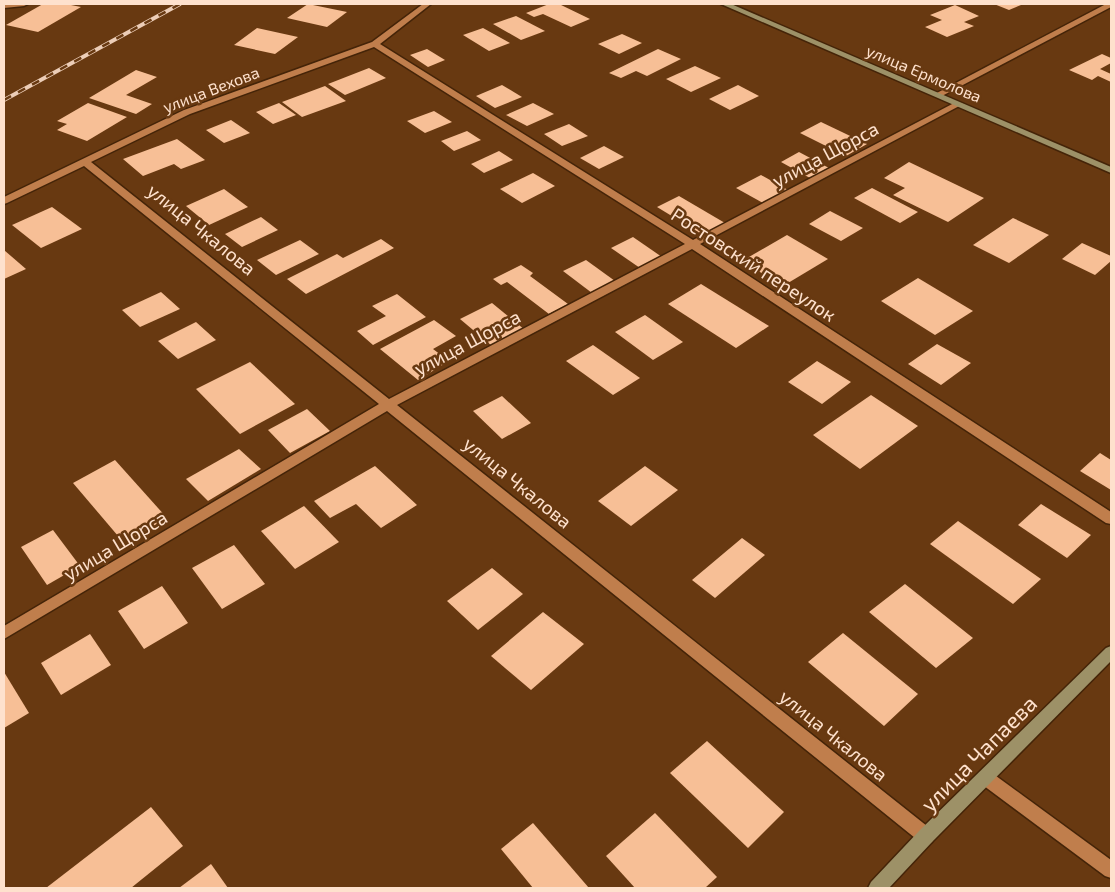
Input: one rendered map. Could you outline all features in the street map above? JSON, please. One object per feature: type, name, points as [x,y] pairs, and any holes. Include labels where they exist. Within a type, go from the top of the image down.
[{"type":"street","points":[[4,6],[24,4]]},
{"type":"street","name":"улица Вехова","points":[[4,202],[187,112],[375,44],[427,4]]},
{"type":"street","name":"улица Ермолова","points":[[725,4],[1111,170]]},
{"type":"street","points":[[937,95],[1111,4]]},
{"type":"street","name":"Ростовский переулок","points":[[375,44],[694,245],[1111,519]]},
{"type":"street","name":"улица Щорса","points":[[4,633],[387,405],[959,104]]},
{"type":"street","name":"улица Чкалова","points":[[84,161],[926,836]]},
{"type":"street","name":"улица Чапаева","points":[[877,888],[926,836],[1111,652]]},
{"type":"street","points":[[986,778],[1111,870]]},
{"type":"building","points":[[43,4],[66,4],[81,7],[38,32],[6,25]]},
{"type":"building","points":[[308,4],[347,12],[327,27],[287,18]]},
{"type":"building","points":[[549,4],[559,4],[590,19],[571,27],[543,14],[534,17],[526,13]]},
{"type":"building","points":[[994,4],[1018,4],[1021,5],[1009,10]]},
{"type":"building","points":[[955,5],[979,16],[964,22],[974,26],[947,37],[925,27],[942,20],[930,15]]},
{"type":"building","points":[[516,16],[545,31],[521,40],[493,24]]},
{"type":"building","points":[[257,28],[298,37],[275,54],[234,45]]},
{"type":"building","points":[[483,28],[510,43],[489,51],[463,35]]},
{"type":"building","points":[[622,34],[642,43],[619,54],[598,44]]},
{"type":"building","points":[[427,49],[445,60],[428,67],[410,55]]},
{"type":"building","points":[[658,49],[681,59],[647,76],[636,71],[621,78],[609,73]]},
{"type":"building","points":[[1102,54],[1111,58],[1111,63],[1100,69],[1111,74],[1111,82],[1098,76],[1092,80],[1069,70]]},
{"type":"building","points":[[695,66],[721,78],[691,92],[666,79]]},
{"type":"building","points":[[369,68],[386,78],[345,95],[328,84]]},
{"type":"building","points":[[136,70],[157,77],[126,95],[152,104],[136,114],[89,98]]},
{"type":"building","points":[[502,85],[522,97],[495,108],[476,96]]},
{"type":"building","points":[[738,85],[759,96],[730,110],[709,99]]},
{"type":"building","points":[[325,86],[346,101],[302,117],[282,102]]},
{"type":"building","points":[[88,103],[127,117],[87,141],[57,130],[67,124],[57,121]]},
{"type":"building","points":[[279,103],[296,115],[273,124],[256,112]]},
{"type":"building","points":[[533,103],[554,114],[527,126],[506,115]]},
{"type":"building","points":[[434,111],[452,122],[425,133],[407,121]]},
{"type":"building","points":[[231,120],[250,133],[224,143],[206,130]]},
{"type":"building","points":[[821,122],[867,144],[846,156],[800,133]]},
{"type":"building","points":[[569,124],[588,136],[562,146],[544,134]]},
{"type":"building","points":[[467,131],[481,140],[454,151],[441,141]]},
{"type":"building","points":[[177,139],[205,160],[181,169],[174,164],[143,176],[123,159]]},
{"type":"building","points":[[604,146],[624,157],[599,169],[580,158]]},
{"type":"building","points":[[499,151],[513,160],[484,173],[471,164]]},
{"type":"building","points":[[799,152],[829,168],[810,178],[781,162]]},
{"type":"building","points":[[909,162],[984,198],[948,222],[893,195],[905,188],[884,178]]},
{"type":"building","points":[[533,173],[555,186],[522,203],[500,189]]},
{"type":"building","points":[[761,175],[788,190],[763,203],[736,188]]},
{"type":"building","points":[[872,188],[918,212],[900,223],[854,198]]},
{"type":"building","points":[[224,189],[248,207],[209,225],[186,206]]},
{"type":"building","points":[[679,196],[725,223],[703,235],[657,207]]},
{"type":"building","points":[[52,207],[82,229],[41,248],[12,225]]},
{"type":"building","points":[[830,211],[863,228],[841,241],[809,224]]},
{"type":"building","points":[[261,217],[278,230],[242,247],[225,234]]},
{"type":"building","points":[[1013,218],[1049,235],[1009,263],[973,245]]},
{"type":"building","points":[[787,235],[828,259],[783,286],[742,261]]},
{"type":"building","points":[[633,237],[662,257],[640,268],[611,248]]},
{"type":"building","points":[[381,239],[394,248],[306,294],[287,279],[337,254],[343,258]]},
{"type":"building","points":[[300,240],[319,254],[276,275],[257,260]]},
{"type":"building","points":[[1082,243],[1111,256],[1111,261],[1095,275],[1062,259]]},
{"type":"building","points":[[4,250],[26,269],[4,279]]},
{"type":"building","points":[[586,260],[615,281],[592,293],[563,271]]},
{"type":"building","points":[[521,265],[533,273],[530,276],[568,304],[549,314],[507,282],[501,285],[493,279]]},
{"type":"building","points":[[918,278],[973,311],[935,335],[881,301]]},
{"type":"building","points":[[701,284],[769,326],[736,348],[668,304]]},
{"type":"building","points":[[161,292],[180,309],[140,327],[122,310]]},
{"type":"building","points":[[397,294],[426,317],[373,345],[357,331],[386,316],[372,306]]},
{"type":"building","points":[[492,303],[525,330],[492,346],[460,319]]},
{"type":"building","points":[[645,315],[683,342],[653,360],[615,332]]},
{"type":"building","points":[[434,320],[456,336],[433,349],[449,361],[418,380],[380,349]]},
{"type":"building","points":[[196,322],[216,340],[178,359],[158,341]]},
{"type":"building","points":[[937,344],[971,363],[941,385],[908,364]]},
{"type":"building","points":[[593,345],[640,378],[613,395],[566,361]]},
{"type":"building","points":[[817,361],[851,382],[822,404],[788,382]]},
{"type":"building","points":[[250,362],[295,404],[240,434],[196,389]]},
{"type":"building","points":[[871,395],[918,426],[860,469],[813,435]]},
{"type":"building","points":[[502,396],[531,423],[502,439],[473,411]]},
{"type":"building","points":[[307,409],[330,431],[290,453],[268,430]]},
{"type":"building","points":[[239,449],[261,469],[208,501],[186,479]]},
{"type":"building","points":[[1100,453],[1111,460],[1111,490],[1080,471]]},
{"type":"building","points":[[115,460],[167,518],[124,543],[73,483]]},
{"type":"building","points":[[375,466],[417,505],[381,528],[356,504],[330,518],[314,501]]},
{"type":"building","points":[[645,466],[678,490],[631,526],[598,501]]},
{"type":"building","points":[[1041,504],[1091,535],[1067,558],[1018,525]]},
{"type":"building","points":[[304,506],[339,542],[295,569],[261,531]]},
{"type":"building","points":[[958,521],[1041,579],[1013,604],[930,544]]},
{"type":"building","points":[[53,530],[80,566],[47,585],[21,547]]},
{"type":"building","points":[[742,538],[765,555],[715,598],[692,580]]},
{"type":"building","points":[[234,545],[265,584],[222,609],[192,568]]},
{"type":"building","points":[[492,568],[523,594],[478,630],[447,601]]},
{"type":"building","points":[[905,584],[973,638],[936,668],[869,612]]},
{"type":"building","points":[[162,586],[188,623],[144,649],[118,611]]},
{"type":"building","points":[[543,612],[584,644],[531,690],[491,656]]},
{"type":"building","points":[[843,633],[918,694],[884,726],[808,662]]},
{"type":"building","points":[[90,634],[111,665],[61,695],[41,663]]},
{"type":"building","points":[[4,672],[29,713],[4,728]]},
{"type":"building","points":[[707,741],[784,812],[748,848],[670,773]]},
{"type":"building","points":[[151,807],[183,846],[131,888],[46,888]]},
{"type":"building","points":[[655,813],[717,877],[705,888],[635,888],[606,856]]},
{"type":"building","points":[[533,823],[589,888],[533,888],[501,849]]},
{"type":"building","points":[[211,864],[228,888],[179,888]]},
{"type":"railway","points":[[4,100],[180,4]]}]
